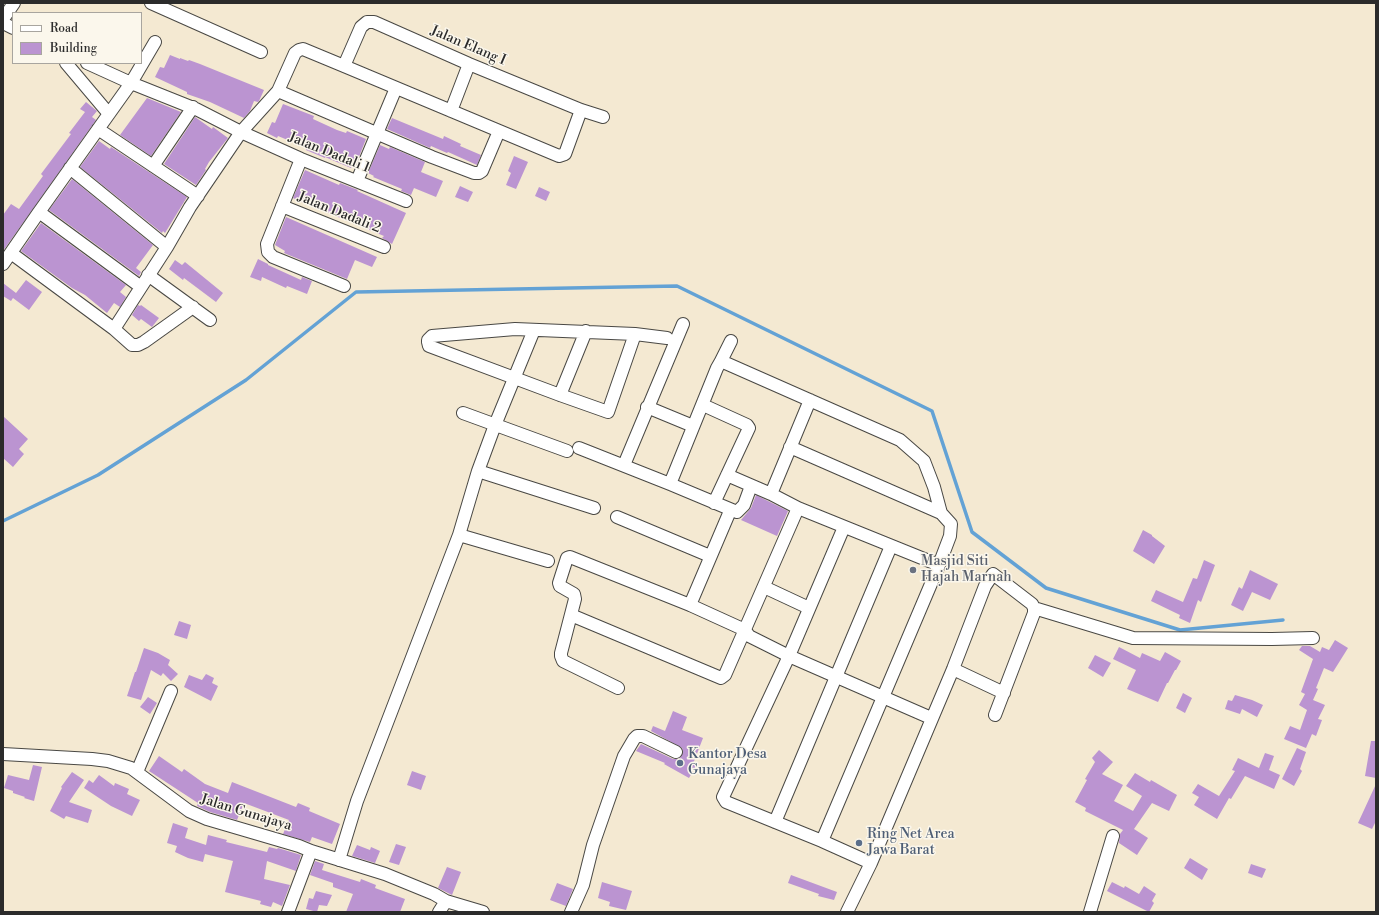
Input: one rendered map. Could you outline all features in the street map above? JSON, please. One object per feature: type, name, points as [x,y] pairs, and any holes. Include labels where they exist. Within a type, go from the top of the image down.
[{"type":"street","points":[[3,19],[14,3]]},
{"type":"street","points":[[151,3],[261,52]]},
{"type":"street","name":"Jalan Elang I","points":[[344,66],[361,27],[367,22],[374,22],[469,64],[581,110],[603,116]]},
{"type":"street","points":[[3,23],[12,28]]},
{"type":"street","points":[[3,264],[131,83],[155,42]]},
{"type":"street","points":[[114,329],[198,196],[241,132],[278,90],[295,53],[299,50],[302,49],[344,66],[559,156],[565,154],[581,110]]},
{"type":"street","points":[[67,64],[109,114]]},
{"type":"street","name":"Jalan Dadali 1","points":[[89,64],[131,83],[193,107],[241,132],[301,159],[406,201]]},
{"type":"street","points":[[451,111],[469,64]]},
{"type":"street","points":[[357,181],[396,88]]},
{"type":"street","points":[[278,90],[377,134],[474,173],[479,173],[482,171],[499,131]]},
{"type":"street","points":[[153,166],[193,107]]},
{"type":"street","points":[[98,129],[198,196]]},
{"type":"street","points":[[301,159],[267,244],[268,252],[273,257],[344,286]]},
{"type":"street","points":[[70,168],[167,247]]},
{"type":"street","name":"Jalan Dadali 2","points":[[282,206],[384,247]]},
{"type":"street","points":[[39,212],[141,287]]},
{"type":"street","points":[[12,253],[114,329],[132,345],[138,345],[144,342],[193,307]]},
{"type":"street","points":[[148,275],[210,320]]},
{"type":"street","points":[[624,465],[683,324]]},
{"type":"street","points":[[635,334],[608,412],[429,346],[428,340],[432,336],[515,329],[586,331],[635,334],[667,338]]},
{"type":"street","points":[[339,860],[357,801],[459,535],[478,471],[534,330]]},
{"type":"street","points":[[560,395],[586,331]]},
{"type":"street","points":[[670,484],[717,368],[731,342]]},
{"type":"street","points":[[721,361],[900,440],[911,448],[924,461],[934,487],[941,512],[951,524],[950,536],[822,841]]},
{"type":"street","points":[[771,494],[810,400]]},
{"type":"street","points":[[703,405],[749,428],[714,503]]},
{"type":"street","points":[[648,406],[693,426]]},
{"type":"street","points":[[463,414],[567,451]]},
{"type":"street","points":[[790,447],[941,512]]},
{"type":"street","points":[[579,448],[737,512],[744,505],[751,486]]},
{"type":"street","points":[[478,471],[594,508]]},
{"type":"street","points":[[727,476],[771,494],[798,508],[938,565]]},
{"type":"street","points":[[571,615],[721,678],[725,675],[746,630],[798,508]]},
{"type":"street","points":[[690,605],[730,510]]},
{"type":"street","points":[[617,517],[710,556]]},
{"type":"street","points":[[844,527],[789,656],[724,797],[726,802],[872,863]]},
{"type":"street","points":[[459,535],[548,561]]},
{"type":"street","points":[[775,822],[891,546]]},
{"type":"street","points":[[618,688],[563,661],[561,652],[575,599],[574,594],[560,586],[558,583],[567,558],[570,557],[690,605],[746,630],[749,636],[789,656],[931,718]]},
{"type":"street","points":[[847,912],[872,863],[985,586],[993,574],[1032,604],[1034,608],[1034,613],[996,715]]},
{"type":"street","points":[[764,587],[810,608]]},
{"type":"street","points":[[1034,608],[1133,638],[1272,640],[1313,638]]},
{"type":"street","points":[[952,669],[1004,693]]},
{"type":"street","points":[[137,772],[171,692]]},
{"type":"street","points":[[571,912],[583,885],[593,845],[624,756],[634,739],[637,736],[643,736],[676,752]]},
{"type":"street","name":"Jalan Gunajaya","points":[[3,754],[92,759],[108,761],[131,768],[189,811],[207,819],[299,846],[385,874],[434,894],[446,901],[483,912]]},
{"type":"street","points":[[1090,912],[1113,836]]},
{"type":"street","points":[[288,912],[311,851]]},
{"type":"street","points":[[439,912],[446,901]]},
{"type":"building","points":[[170,55],[200,64],[264,90],[259,101],[254,101],[250,111],[244,118],[210,102],[187,94],[187,92],[155,77],[160,67],[164,68]]},
{"type":"building","points":[[147,98],[181,112],[151,156],[120,135]]},
{"type":"building","points":[[86,102],[97,111],[92,117],[96,120],[3,251],[3,215],[11,204],[19,209],[43,176],[41,174],[71,134],[69,133],[85,112],[80,109]]},
{"type":"building","points":[[283,104],[314,116],[313,119],[337,130],[346,133],[347,131],[366,139],[355,167],[352,166],[351,168],[325,158],[306,150],[307,148],[267,133],[272,122],[275,123]]},
{"type":"building","points":[[195,117],[212,129],[213,127],[228,138],[209,162],[205,169],[206,170],[196,185],[164,164]]},
{"type":"building","points":[[392,118],[443,139],[444,136],[461,144],[460,146],[481,155],[477,165],[448,152],[447,153],[431,146],[430,148],[387,129]]},
{"type":"building","points":[[99,141],[110,149],[111,147],[187,197],[165,233],[163,231],[162,233],[80,167]]},
{"type":"building","points":[[380,145],[389,149],[390,147],[425,162],[421,172],[443,181],[436,197],[414,188],[411,195],[401,191],[402,189],[373,177],[374,176],[368,173]]},
{"type":"building","points":[[514,156],[528,162],[516,189],[506,185],[511,173],[508,171]]},
{"type":"building","points":[[305,170],[339,185],[340,183],[358,190],[357,191],[406,213],[392,244],[382,238],[384,236],[326,212],[327,211],[309,203],[308,205],[293,198]]},
{"type":"building","points":[[72,179],[153,245],[136,268],[141,272],[139,276],[49,210]]},
{"type":"building","points":[[460,186],[473,192],[468,202],[455,197]]},
{"type":"building","points":[[539,187],[550,192],[546,201],[535,196]]},
{"type":"building","points":[[286,217],[377,257],[372,267],[355,260],[347,279],[284,253],[285,251],[275,245]]},
{"type":"building","points":[[41,223],[126,285],[120,292],[126,297],[120,307],[114,303],[107,313],[85,295],[72,288],[21,251]]},
{"type":"building","points":[[258,259],[301,280],[302,277],[312,281],[307,294],[287,286],[286,288],[262,277],[261,281],[250,277]]},
{"type":"building","points":[[175,260],[182,265],[185,262],[223,293],[216,302],[184,278],[183,280],[169,269]]},
{"type":"building","points":[[26,280],[42,292],[29,310],[13,298],[11,301],[3,296],[3,283],[16,293]]},
{"type":"building","points":[[138,305],[141,305],[159,318],[152,327],[141,319],[139,321],[132,315]]},
{"type":"building","points":[[3,416],[28,439],[19,449],[24,454],[13,467],[3,458]]},
{"type":"building","points":[[756,495],[788,511],[777,536],[741,520],[751,508]]},
{"type":"building","points":[[1143,530],[1152,535],[1165,546],[1154,564],[1133,551]]},
{"type":"building","points":[[1204,560],[1215,565],[1201,602],[1198,600],[1190,623],[1179,618],[1180,615],[1151,601],[1156,590],[1183,602],[1193,578],[1197,579]]},
{"type":"building","points":[[1250,570],[1278,584],[1270,600],[1252,592],[1243,611],[1231,605],[1239,587],[1242,589]]},
{"type":"building","points":[[179,621],[191,625],[187,639],[174,635]]},
{"type":"building","points":[[1335,640],[1348,648],[1333,672],[1324,668],[1313,700],[1325,705],[1318,719],[1322,720],[1316,736],[1312,734],[1306,748],[1284,739],[1290,726],[1300,730],[1307,710],[1299,705],[1305,694],[1301,692],[1313,659],[1299,650],[1302,646],[1310,646],[1320,652],[1322,647],[1329,650]]},
{"type":"building","points":[[1119,647],[1140,658],[1142,653],[1160,661],[1165,652],[1181,661],[1167,683],[1158,702],[1127,689],[1136,670],[1113,659]]},
{"type":"building","points":[[144,648],[158,653],[170,660],[168,665],[178,674],[171,681],[163,673],[161,676],[151,670],[141,700],[127,696]]},
{"type":"building","points":[[1095,655],[1111,663],[1103,677],[1088,668]]},
{"type":"building","points":[[206,674],[214,678],[212,683],[218,686],[211,701],[184,687],[189,675],[202,680]]},
{"type":"building","points":[[1183,693],[1192,698],[1185,713],[1176,708]]},
{"type":"building","points":[[1235,695],[1263,705],[1257,717],[1242,709],[1240,714],[1225,709],[1228,700],[1232,701]]},
{"type":"building","points":[[148,697],[157,703],[150,714],[140,707]]},
{"type":"building","points":[[673,711],[687,717],[682,730],[703,738],[693,764],[696,766],[689,778],[664,764],[665,763],[636,751],[641,744],[673,759],[680,758],[683,752],[682,748],[651,731],[653,726],[665,731]]},
{"type":"building","points":[[1371,741],[1376,741],[1376,778],[1365,776]]},
{"type":"building","points":[[1297,748],[1306,752],[1300,769],[1302,771],[1294,786],[1282,779]]},
{"type":"building","points":[[1099,750],[1113,762],[1102,774],[1123,785],[1114,801],[1133,811],[1142,796],[1126,786],[1135,773],[1150,782],[1151,780],[1177,795],[1169,811],[1152,803],[1134,829],[1148,838],[1137,855],[1119,843],[1120,834],[1123,830],[1085,811],[1086,808],[1075,802],[1087,780],[1085,779],[1095,762],[1092,758]]},
{"type":"building","points":[[1265,753],[1274,756],[1269,770],[1280,775],[1274,789],[1245,776],[1231,799],[1229,798],[1217,819],[1194,805],[1199,797],[1192,793],[1198,784],[1219,796],[1235,771],[1232,770],[1238,758],[1259,768]]},
{"type":"building","points":[[159,756],[182,772],[184,769],[205,784],[228,793],[232,782],[296,807],[298,803],[310,808],[309,811],[340,824],[332,844],[312,837],[310,842],[283,834],[289,820],[244,803],[237,820],[210,812],[197,806],[198,803],[149,771]]},
{"type":"building","points":[[33,765],[42,767],[34,801],[24,798],[25,797],[4,788],[8,775],[29,780]]},
{"type":"building","points":[[412,771],[426,776],[421,790],[407,785]]},
{"type":"building","points":[[72,772],[84,780],[69,802],[92,810],[88,823],[66,816],[64,819],[50,811],[62,788],[61,787]]},
{"type":"building","points":[[99,775],[114,786],[115,783],[129,789],[127,794],[140,800],[132,816],[111,806],[84,788],[89,780],[93,783]]},
{"type":"building","points":[[1376,784],[1376,821],[1372,829],[1358,823]]},
{"type":"building","points":[[173,823],[188,828],[185,838],[206,845],[208,835],[227,840],[226,842],[267,852],[269,847],[278,848],[301,855],[296,871],[267,861],[264,879],[290,885],[282,906],[273,902],[271,907],[260,904],[261,901],[225,892],[233,861],[205,854],[203,862],[188,858],[175,852],[177,846],[167,843]]},
{"type":"building","points":[[396,844],[406,847],[399,865],[389,862]]},
{"type":"building","points":[[357,845],[370,850],[371,847],[380,851],[375,863],[352,856]]},
{"type":"building","points":[[1190,858],[1208,869],[1202,880],[1184,868]]},
{"type":"building","points":[[315,861],[324,864],[322,870],[360,882],[361,879],[376,885],[375,888],[405,899],[400,912],[346,912],[353,894],[333,887],[333,883],[310,875]]},
{"type":"building","points":[[1251,864],[1266,869],[1262,878],[1248,873]]},
{"type":"building","points":[[447,867],[461,872],[452,895],[438,888]]},
{"type":"building","points":[[791,875],[837,892],[834,900],[818,896],[819,894],[788,883]]},
{"type":"building","points":[[602,882],[632,891],[626,910],[609,906],[610,902],[598,898]]},
{"type":"building","points":[[1112,882],[1124,888],[1125,886],[1139,894],[1144,886],[1156,894],[1152,901],[1154,903],[1149,912],[1107,891]]},
{"type":"building","points":[[557,883],[573,889],[566,906],[550,900]]},
{"type":"building","points":[[316,891],[332,895],[327,906],[319,905],[317,912],[306,909],[309,898],[313,899]]},
{"type":"waterway","points":[[3,521],[98,475],[246,380],[356,292],[677,286],[932,411],[972,532],[1046,588],[1180,630],[1283,620]]},
{"type":"place","name":"Masjid Siti Hajah Marnah","points":[[913,570]]},
{"type":"place","name":"Kantor Desa Gunajaya","points":[[680,763]]},
{"type":"place","name":"Ring Net Area Jawa Barat","points":[[859,843]]}]
